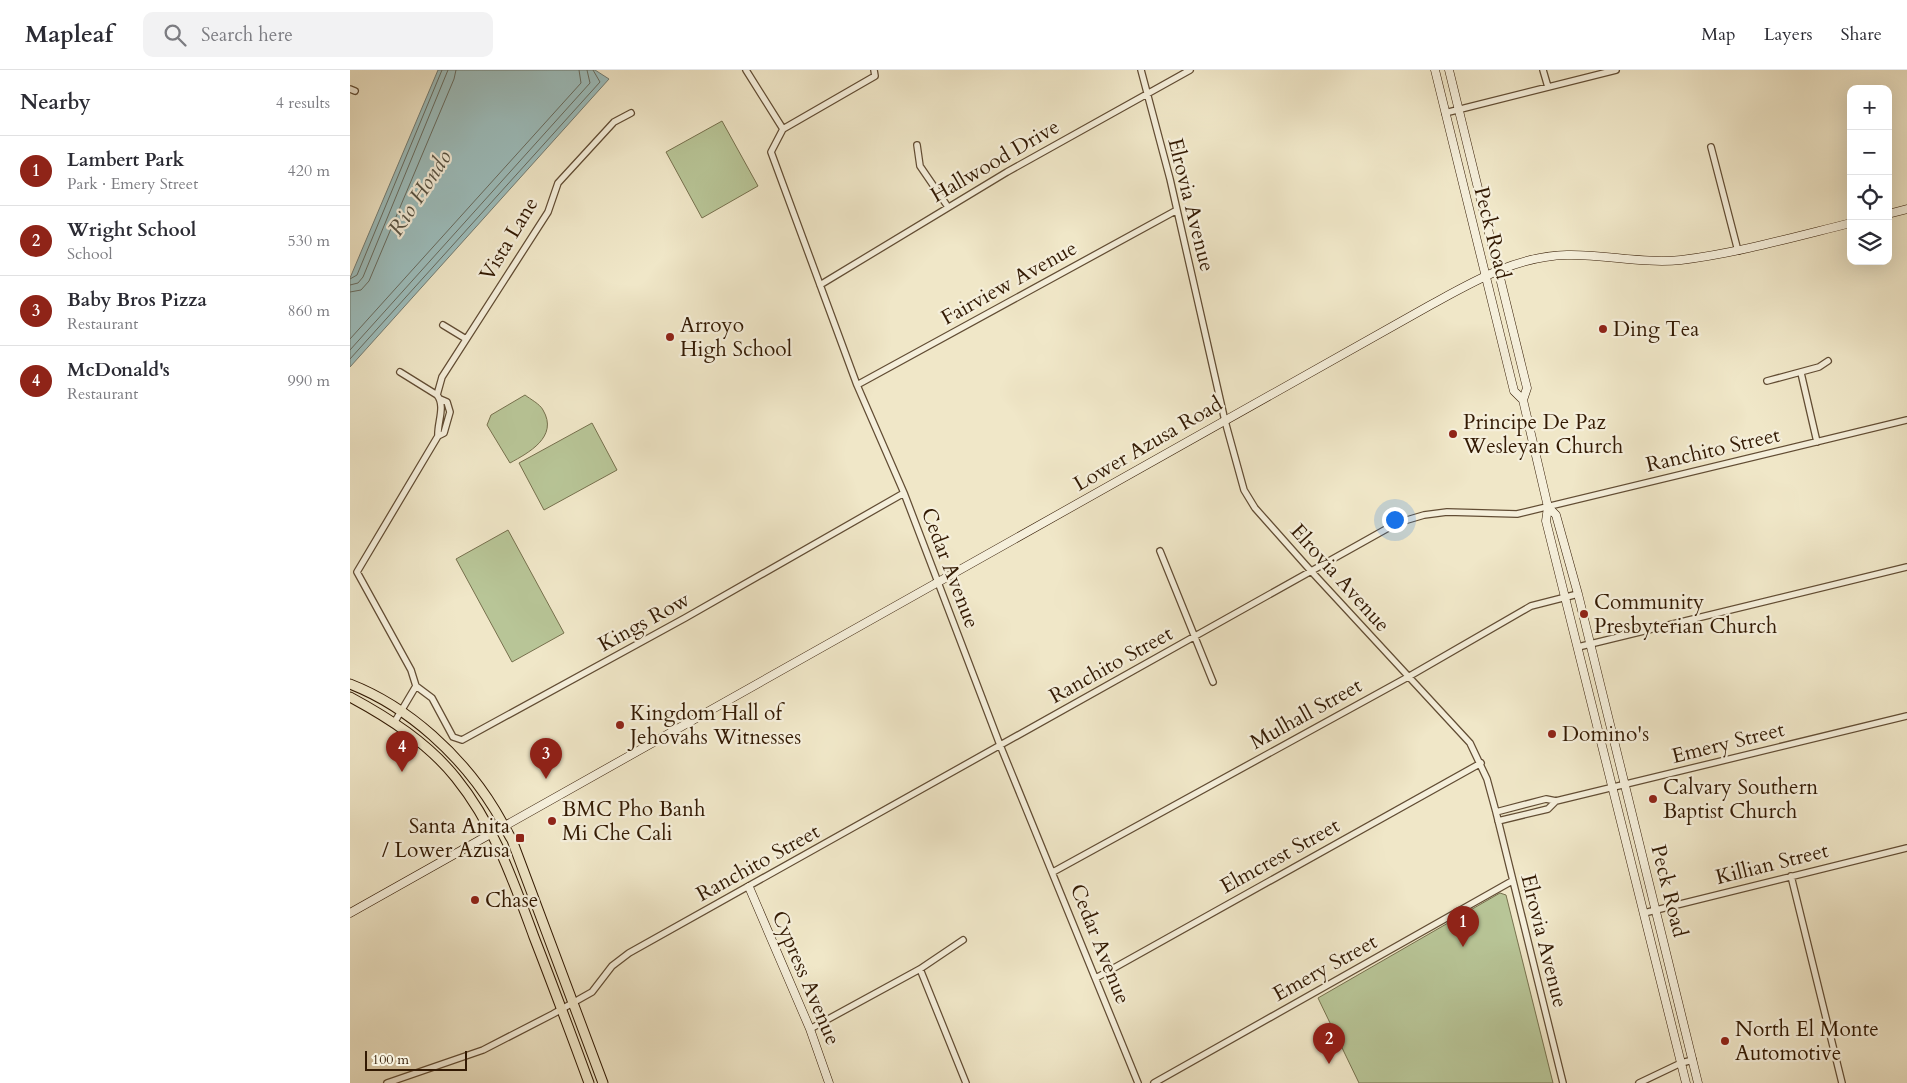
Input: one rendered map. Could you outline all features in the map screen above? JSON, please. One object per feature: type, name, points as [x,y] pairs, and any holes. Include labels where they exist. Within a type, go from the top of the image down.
[{"type":"main road","name":"Peck Road","points":[[1435,70],[1514,391],[1524,400]]},
{"type":"main road","name":"Peck Road","points":[[1449,70],[1527,388],[1524,400],[1548,507],[1546,521],[1686,1083]]},
{"type":"main road","points":[[1892,213],[1907,210]]},
{"type":"main road","name":"Lower Azusa Road","points":[[493,832],[1497,270],[1532,259],[1567,255],[1664,261],[1738,251],[1847,224]]},
{"type":"main road","name":"Peck Road","points":[[1548,507],[1556,515],[1578,594],[1698,1083]]},
{"type":"main road","points":[[350,684],[402,712],[423,727],[464,768],[496,810],[520,861],[603,1083]]},
{"type":"main road","points":[[350,698],[394,723],[413,737],[454,776],[493,832],[590,1083]]},
{"type":"main road","points":[[350,913],[493,832]]},
{"type":"main road","name":"Cypress Avenue","points":[[749,888],[810,1029],[830,1083]]},
{"type":"street","points":[[746,70],[783,129],[876,76],[874,70]]},
{"type":"street","name":"Elrovia Avenue","points":[[1141,70],[1177,210],[1225,421],[1244,490],[1255,508],[1311,571],[1408,677],[1458,728],[1470,743],[1481,763],[1496,812],[1562,1083]]},
{"type":"street","name":"Hallwood Drive","points":[[820,285],[948,208],[1190,70]]},
{"type":"street","points":[[1543,70],[1548,86]]},
{"type":"street","points":[[1445,113],[1616,70]]},
{"type":"street","name":"Vista Lane","points":[[439,397],[442,377],[548,212],[558,183],[614,122],[631,114]]},
{"type":"street","name":"Cedar Avenue","points":[[783,129],[771,152],[820,285],[858,385],[939,583],[1000,745],[1054,872],[1138,1083]]},
{"type":"street","points":[[917,145],[920,166],[948,208]]},
{"type":"street","points":[[1711,147],[1738,251]]},
{"type":"street","name":"Fairview Avenue","points":[[858,385],[1177,210]]},
{"type":"street","points":[[443,325],[466,339]]},
{"type":"street","points":[[1767,380],[1801,373],[1819,367],[1828,361]]},
{"type":"street","points":[[400,372],[439,397]]},
{"type":"street","points":[[1801,373],[1817,442]]},
{"type":"street","name":"Kings Row","points":[[439,397],[447,402],[450,412],[444,433],[438,436],[357,572],[411,670],[416,686],[432,698],[454,737],[462,740],[685,618],[904,494]]},
{"type":"street","name":"Ranchito Street","points":[[387,1083],[484,1050],[562,1010],[592,992],[612,966],[629,953],[749,888],[1396,523],[1424,515],[1448,512],[1517,514],[1907,420]]},
{"type":"street","points":[[1160,551],[1213,682]]},
{"type":"street","points":[[1578,647],[1907,567]]},
{"type":"street","name":"Mulhall Street","points":[[1054,872],[1408,677],[1531,606],[1578,594]]},
{"type":"street","points":[[394,723],[416,686]]},
{"type":"street","name":"Emery Street","points":[[1496,812],[1546,799],[1556,801],[1907,716]]},
{"type":"street","name":"Elmcrest Street","points":[[1096,978],[1481,763]]},
{"type":"street","name":"Emery Street","points":[[1498,821],[1548,809],[1556,801]]},
{"type":"street","name":"Killian Street","points":[[1644,913],[1907,848]]},
{"type":"street","points":[[1791,876],[1842,1083]]},
{"type":"street","name":"Emery Street","points":[[1154,1083],[1512,881]]},
{"type":"street","points":[[810,1029],[920,968],[963,940]]},
{"type":"street","points":[[920,968],[966,1083]]},
{"type":"street","points":[[1639,1083],[1681,1063],[1693,1060]]},
{"type":"green space","points":[[722,121],[758,186],[702,218],[666,152]]},
{"type":"green space","points":[[525,395],[542,408],[547,420],[547,428],[544,436],[533,449],[510,463],[487,425],[491,415]]},
{"type":"green space","points":[[592,423],[617,470],[544,510],[519,463]]},
{"type":"green space","points":[[508,530],[564,633],[512,662],[456,559]]},
{"type":"green space","points":[[1500,893],[1506,895],[1553,1083],[1359,1083],[1318,998]]},
{"type":"water","name":"Rio Hondo","points":[[438,70],[595,70],[609,79],[350,367],[350,278]]},
{"type":"place","name":"Ding Tea","points":[[1603,329]]},
{"type":"place","name":"Arroyo High School","points":[[670,337]]},
{"type":"place","name":"Principe De Paz Wesleyan Church","points":[[1453,434]]},
{"type":"place","name":"Community Presbyterian Church","points":[[1584,614]]},
{"type":"place","name":"Kingdom Hall of Jehovahs Witnesses","points":[[620,725]]},
{"type":"place","name":"Domino's","points":[[1552,734]]},
{"type":"place","name":"McDonald's","points":[[402,772]]},
{"type":"place","name":"Baby Bros Pizza","points":[[546,779]]},
{"type":"place","name":"Calvary Southern Baptist Church","points":[[1653,799]]},
{"type":"place","name":"BMC Pho Banh Mi Che Cali","points":[[552,821]]},
{"type":"place","name":"Santa Anita / Lower Azusa","points":[[520,838]]},
{"type":"place","name":"Chase","points":[[475,900]]},
{"type":"place","name":"Lambert Park","points":[[1463,947]]},
{"type":"place","name":"North El Monte Automotive","points":[[1725,1041]]},
{"type":"place","name":"Wright School","points":[[1329,1064]]}]
